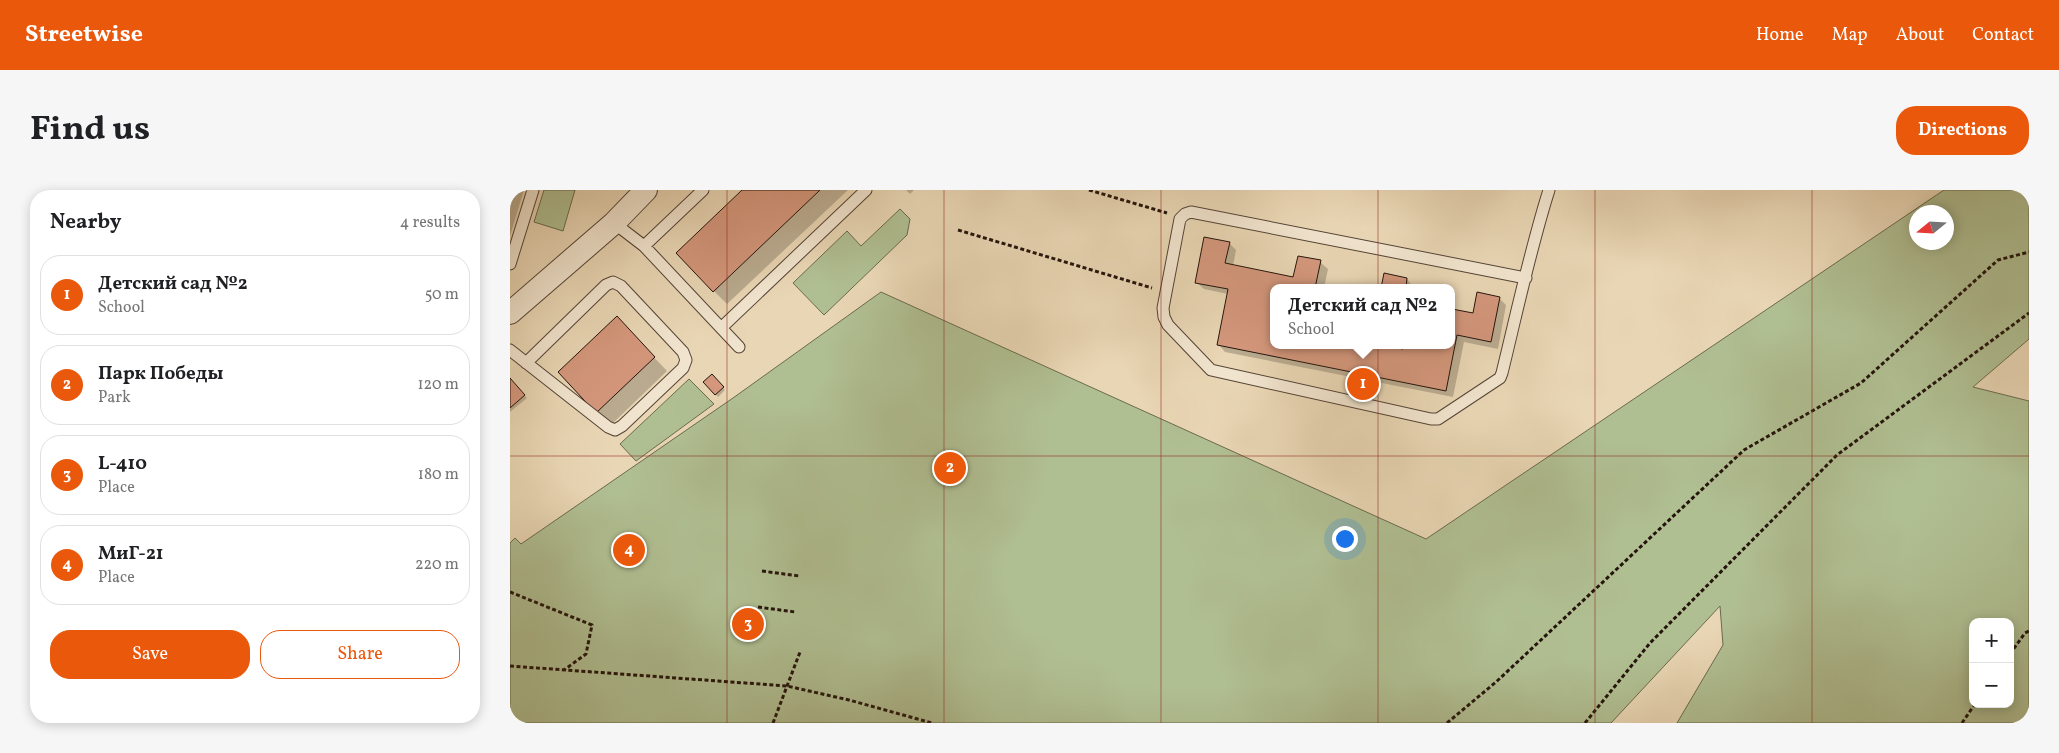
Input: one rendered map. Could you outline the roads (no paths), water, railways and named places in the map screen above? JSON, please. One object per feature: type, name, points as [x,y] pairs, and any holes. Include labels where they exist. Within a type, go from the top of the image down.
[{"type":"street","points":[[510,313],[614,223],[646,190]]},
{"type":"lane","points":[[510,264],[533,190]]},
{"type":"lane","points":[[644,246],[703,190]]},
{"type":"lane","points":[[721,328],[866,190]]},
{"type":"lane","points":[[1526,278],[1191,212],[1182,218],[1164,308],[1164,317],[1168,324],[1211,370],[1431,419],[1444,416],[1500,378],[1550,190]]},
{"type":"lane","points":[[614,223],[644,246],[739,347]]},
{"type":"lane","points":[[510,350],[608,427],[615,430],[622,426],[683,368],[686,360],[683,352],[620,286],[613,282],[606,285],[526,362]]},
{"type":"place","name":"Детский сад №2","points":[[1363,384]]},
{"type":"place","name":"Парк Победы","points":[[950,468]]},
{"type":"place","name":"МиГ-21","points":[[629,550]]},
{"type":"place","name":"L-410","points":[[748,624]]}]
